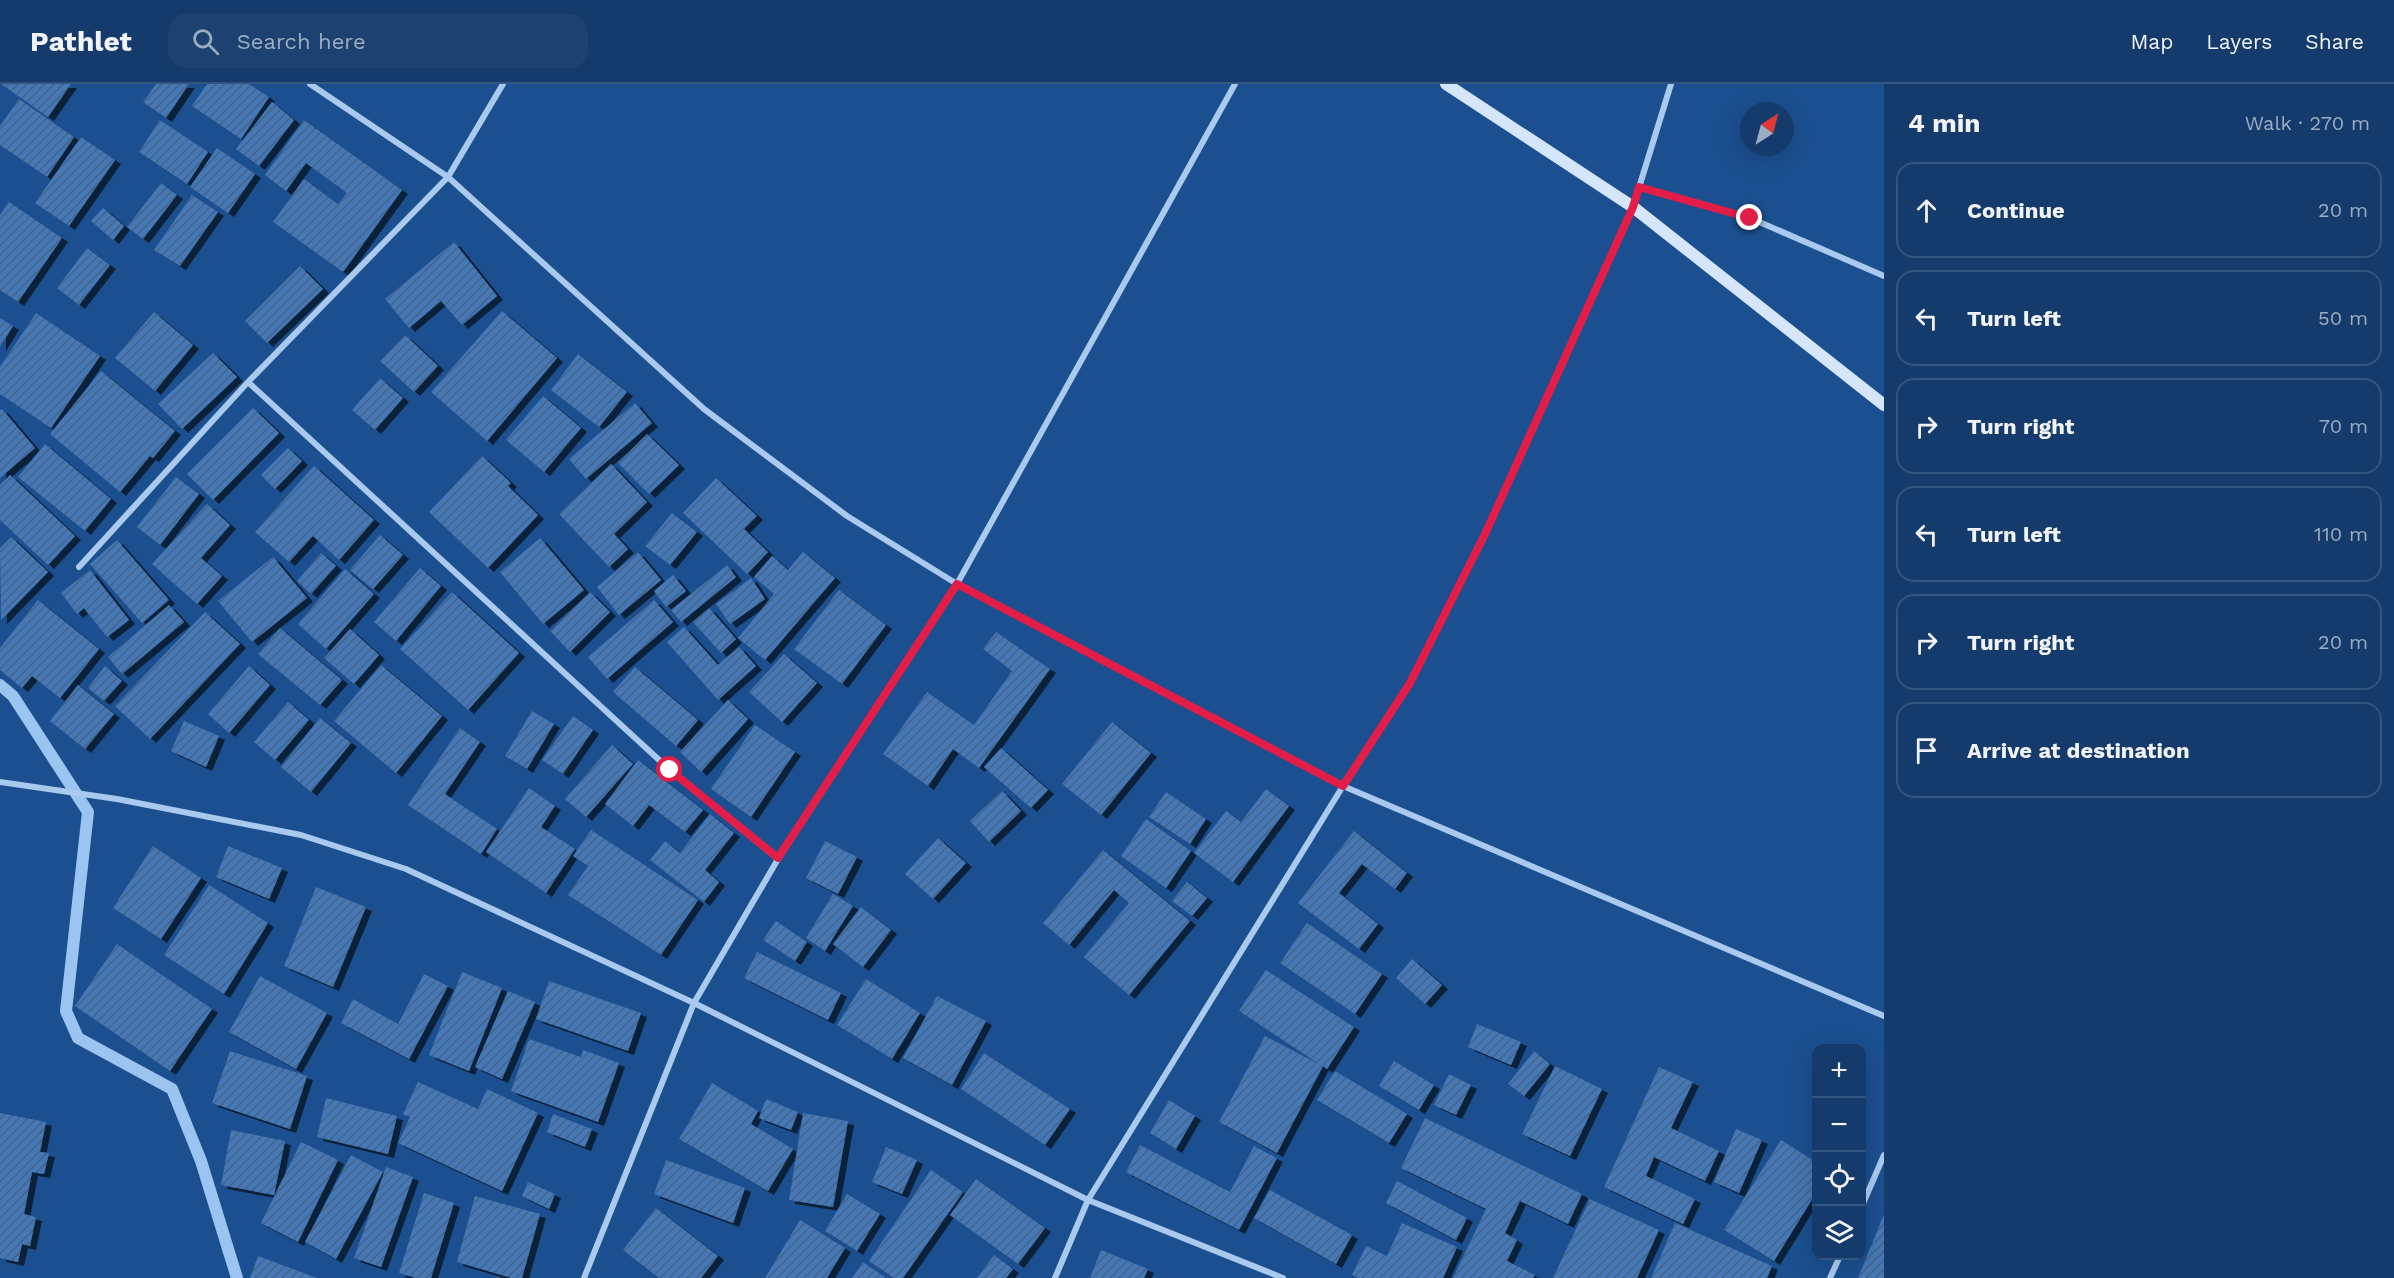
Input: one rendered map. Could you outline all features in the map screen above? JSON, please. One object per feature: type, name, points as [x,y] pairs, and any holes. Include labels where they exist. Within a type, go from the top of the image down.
[{"type":"street","points":[[310,84],[448,177],[704,409],[847,516],[957,584],[1343,786],[1884,1016]]},
{"type":"street","points":[[79,567],[248,382],[448,177],[503,84]]},
{"type":"street","points":[[584,1278],[694,1003],[778,858],[957,584],[1235,84]]},
{"type":"street","points":[[1446,84],[1633,207],[1884,405]]},
{"type":"street","points":[[1055,1278],[1088,1200],[1343,786],[1410,683],[1471,562],[1633,207],[1671,84]]},
{"type":"street","points":[[1639,187],[1750,218],[1884,276]]},
{"type":"street","points":[[248,382],[670,770],[778,858]]},
{"type":"street","points":[[0,782],[117,799],[301,835],[406,869],[694,1003],[1088,1200],[1283,1278]]},
{"type":"street","points":[[1866,1197],[1884,1155]]},
{"type":"street","points":[[1830,1278],[1838,1260]]},
{"type":"building","points":[[1,84],[71,84],[48,117]]},
{"type":"building","points":[[156,84],[189,84],[166,118],[143,102]]},
{"type":"building","points":[[207,84],[249,84],[269,97],[241,139],[192,106]]},
{"type":"building","points":[[19,99],[74,137],[47,177],[0,145],[0,126]]},
{"type":"building","points":[[272,102],[294,120],[259,166],[236,149]]},
{"type":"building","points":[[160,120],[208,152],[187,184],[139,152]]},
{"type":"building","points":[[304,120],[402,190],[343,272],[273,222],[304,179],[338,204],[347,193],[306,163],[286,191],[265,175]]},
{"type":"building","points":[[81,137],[115,160],[69,226],[35,203]]},
{"type":"building","points":[[217,148],[255,174],[228,213],[190,187]]},
{"type":"building","points":[[161,183],[177,195],[143,239],[127,227]]},
{"type":"building","points":[[192,195],[218,212],[180,266],[154,250]]},
{"type":"building","points":[[9,202],[62,238],[18,302],[0,290],[0,215]]},
{"type":"building","points":[[103,208],[124,226],[113,240],[91,221]]},
{"type":"building","points":[[454,242],[497,296],[462,325],[441,301],[409,328],[385,299]]},
{"type":"building","points":[[87,248],[110,265],[79,305],[57,288]]},
{"type":"building","points":[[300,266],[323,289],[267,343],[245,321]]},
{"type":"building","points":[[502,311],[557,358],[487,441],[431,392]]},
{"type":"building","points":[[154,312],[193,345],[155,391],[115,358]]},
{"type":"building","points":[[36,313],[100,356],[51,428],[0,394],[0,367]]},
{"type":"building","points":[[0,318],[13,326],[0,347]]},
{"type":"building","points":[[405,335],[438,366],[414,392],[380,361]]},
{"type":"building","points":[[213,353],[237,377],[182,429],[158,404]]},
{"type":"building","points":[[578,354],[627,392],[599,427],[551,390]]},
{"type":"building","points":[[101,371],[175,431],[153,458],[150,456],[120,492],[50,434]]},
{"type":"building","points":[[380,378],[403,398],[375,430],[352,410]]},
{"type":"building","points":[[543,396],[581,428],[544,472],[506,440]]},
{"type":"building","points":[[635,403],[652,423],[586,479],[569,459]]},
{"type":"building","points":[[253,408],[279,433],[213,500],[187,474]]},
{"type":"building","points":[[2,409],[35,448],[0,478],[0,410]]},
{"type":"building","points":[[647,434],[679,465],[649,494],[618,463]]},
{"type":"building","points":[[45,444],[111,499],[85,531],[18,477]]},
{"type":"building","points":[[288,448],[302,461],[275,489],[261,475]]},
{"type":"building","points":[[482,456],[511,483],[508,486],[538,515],[488,568],[429,512]]},
{"type":"building","points":[[611,464],[647,502],[614,534],[628,549],[609,567],[559,514]]},
{"type":"building","points":[[314,466],[374,520],[339,560],[313,536],[289,562],[255,532]]},
{"type":"building","points":[[10,475],[75,536],[48,565],[0,520],[0,485]]},
{"type":"building","points":[[176,477],[199,494],[160,545],[137,527]]},
{"type":"building","points":[[716,478],[757,516],[744,529],[768,552],[747,574],[683,513]]},
{"type":"building","points":[[207,504],[230,525],[201,558],[222,576],[197,604],[152,564]]},
{"type":"building","points":[[672,513],[697,532],[670,565],[645,546]]},
{"type":"building","points":[[380,535],[403,555],[373,589],[350,570]]},
{"type":"building","points":[[11,537],[48,572],[1,620],[0,548]]},
{"type":"building","points":[[540,538],[584,590],[543,624],[500,572]]},
{"type":"building","points":[[117,540],[169,600],[142,623],[90,564]]},
{"type":"building","points":[[638,552],[661,580],[619,615],[597,587]]},
{"type":"building","points":[[803,552],[835,578],[765,660],[738,638],[774,594],[754,577],[772,556],[788,570]]},
{"type":"building","points":[[321,553],[336,566],[311,594],[297,581]]},
{"type":"building","points":[[273,557],[307,598],[252,642],[218,601]]},
{"type":"building","points":[[727,565],[736,577],[681,622],[671,610]]},
{"type":"building","points":[[420,568],[441,586],[396,641],[374,622]]},
{"type":"building","points":[[345,569],[374,594],[326,649],[298,624]]},
{"type":"building","points":[[90,570],[129,620],[107,637],[84,608],[77,614],[61,593]]},
{"type":"building","points":[[673,575],[686,591],[666,607],[654,591]]},
{"type":"building","points":[[751,578],[765,599],[730,624],[716,604]]},
{"type":"building","points":[[839,590],[886,625],[842,684],[794,649]]},
{"type":"building","points":[[452,592],[519,653],[468,710],[400,649]]},
{"type":"building","points":[[590,592],[610,612],[570,652],[550,631]]},
{"type":"building","points":[[38,600],[99,649],[60,698],[32,676],[22,688],[0,670],[0,648]]},
{"type":"building","points":[[654,600],[673,622],[607,679],[588,657]]},
{"type":"building","points":[[169,605],[184,622],[122,674],[108,657]]},
{"type":"building","points":[[709,608],[736,639],[721,653],[693,622]]},
{"type":"building","points":[[205,612],[240,644],[150,739],[115,706]]},
{"type":"building","points":[[684,627],[718,665],[739,647],[756,666],[718,700],[667,642]]},
{"type":"building","points":[[280,628],[342,680],[320,705],[258,654]]},
{"type":"building","points":[[350,629],[379,655],[354,684],[324,658]]},
{"type":"building","points":[[996,632],[1050,669],[979,768],[953,749],[928,786],[883,754],[927,692],[974,725],[1012,671],[983,649]]},
{"type":"building","points":[[784,654],[817,683],[782,722],[749,692]]},
{"type":"building","points":[[381,665],[442,716],[396,773],[334,721]]},
{"type":"building","points":[[105,666],[122,681],[104,701],[88,688]]},
{"type":"building","points":[[249,666],[270,685],[229,733],[208,714]]},
{"type":"building","points":[[635,667],[698,720],[676,746],[613,692]]},
{"type":"building","points":[[78,685],[114,714],[85,749],[50,721]]},
{"type":"building","points":[[728,700],[748,719],[701,772],[680,752]]},
{"type":"building","points":[[288,702],[309,720],[275,760],[254,742]]},
{"type":"building","points":[[532,711],[554,724],[527,769],[505,756]]},
{"type":"building","points":[[573,716],[593,730],[563,774],[542,760]]},
{"type":"building","points":[[320,718],[351,743],[311,792],[281,767]]},
{"type":"building","points":[[184,721],[219,736],[206,767],[171,751]]},
{"type":"building","points":[[1112,722],[1151,753],[1101,815],[1062,784]]},
{"type":"building","points":[[755,725],[795,752],[751,817],[711,789]]},
{"type":"building","points":[[460,728],[480,742],[445,794],[497,829],[481,854],[408,805]]},
{"type":"building","points":[[612,745],[633,764],[586,817],[565,799]]},
{"type":"building","points":[[1001,748],[1048,790],[1031,808],[984,767]]},
{"type":"building","points":[[638,760],[703,810],[685,832],[649,805],[633,826],[605,804]]},
{"type":"building","points":[[529,788],[555,806],[541,827],[575,849],[546,893],[486,852]]},
{"type":"building","points":[[1266,789],[1289,806],[1233,882],[1194,853],[1226,811],[1241,822]]},
{"type":"building","points":[[1002,791],[1021,811],[989,842],[970,821]]},
{"type":"building","points":[[1166,792],[1206,819],[1190,844],[1149,817]]},
{"type":"building","points":[[710,814],[734,833],[705,870],[719,882],[704,902],[650,860],[665,841],[680,853]]},
{"type":"building","points":[[1146,819],[1191,851],[1166,888],[1121,856]]},
{"type":"building","points":[[591,830],[698,900],[661,955],[568,895],[588,866],[573,856]]},
{"type":"building","points":[[1354,831],[1407,873],[1395,889],[1362,864],[1339,893],[1378,924],[1359,949],[1298,903]]},
{"type":"building","points":[[938,838],[966,863],[933,899],[905,874]]},
{"type":"building","points":[[825,841],[857,857],[838,894],[806,878]]},
{"type":"building","points":[[153,846],[201,878],[161,939],[113,908]]},
{"type":"building","points":[[228,846],[282,868],[269,899],[216,877]]},
{"type":"building","points":[[1103,850],[1190,921],[1129,995],[1084,957],[1129,903],[1114,890],[1069,945],[1043,923]]},
{"type":"building","points":[[1187,882],[1207,898],[1192,916],[1172,901]]},
{"type":"building","points":[[209,885],[268,923],[224,994],[164,955]]},
{"type":"building","points":[[316,887],[366,907],[333,987],[284,966]]},
{"type":"building","points":[[833,894],[853,906],[825,951],[806,938]]},
{"type":"building","points":[[861,907],[891,930],[863,967],[833,944]]},
{"type":"building","points":[[776,921],[807,942],[795,961],[763,940]]},
{"type":"building","points":[[1307,923],[1382,974],[1355,1014],[1280,963]]},
{"type":"building","points":[[117,944],[212,1009],[170,1071],[75,1006]]},
{"type":"building","points":[[757,952],[841,993],[828,1020],[744,978]]},
{"type":"building","points":[[1412,959],[1442,985],[1425,1004],[1396,978]]},
{"type":"building","points":[[1266,970],[1354,1027],[1327,1069],[1323,1066],[1277,1153],[1219,1122],[1265,1036],[1319,1064],[1239,1011]]},
{"type":"building","points":[[462,972],[502,988],[469,1071],[429,1055]]},
{"type":"building","points":[[424,974],[448,986],[409,1059],[341,1023],[353,999],[398,1024]]},
{"type":"building","points":[[260,976],[327,1013],[296,1069],[229,1032]]},
{"type":"building","points":[[866,979],[920,1013],[892,1059],[837,1025]]},
{"type":"building","points":[[549,981],[641,1013],[628,1051],[536,1019]]},
{"type":"building","points":[[508,991],[535,1002],[502,1079],[475,1067]]},
{"type":"building","points":[[937,996],[986,1021],[952,1085],[903,1058]]},
{"type":"building","points":[[1477,1024],[1521,1042],[1511,1065],[1468,1047]]},
{"type":"building","points":[[529,1039],[581,1057],[583,1050],[619,1063],[598,1122],[511,1091]]},
{"type":"building","points":[[230,1051],[307,1076],[290,1129],[212,1103]]},
{"type":"building","points":[[1534,1051],[1550,1064],[1524,1096],[1508,1084]]},
{"type":"building","points":[[984,1053],[1070,1109],[1045,1145],[961,1089]]},
{"type":"building","points":[[1394,1061],[1434,1085],[1419,1110],[1379,1086]]},
{"type":"building","points":[[1555,1066],[1602,1089],[1570,1156],[1522,1134]]},
{"type":"building","points":[[1659,1067],[1693,1082],[1671,1128],[1719,1151],[1705,1181],[1654,1157],[1646,1176],[1695,1199],[1683,1224],[1604,1187]]},
{"type":"building","points":[[1335,1071],[1407,1114],[1389,1143],[1317,1100]]},
{"type":"building","points":[[1449,1074],[1471,1085],[1456,1115],[1434,1105]]},
{"type":"building","points":[[418,1082],[478,1109],[487,1089],[538,1113],[502,1191],[398,1143],[410,1117],[403,1114]]},
{"type":"building","points":[[712,1083],[758,1111],[751,1124],[793,1149],[768,1191],[679,1139]]},
{"type":"building","points":[[326,1098],[397,1116],[388,1154],[317,1137]]},
{"type":"building","points":[[766,1099],[798,1112],[791,1130],[759,1118]]},
{"type":"building","points":[[1169,1100],[1195,1116],[1176,1149],[1150,1133]]},
{"type":"building","points":[[0,1113],[46,1122],[40,1152],[49,1153],[44,1174],[32,1172],[24,1214],[36,1217],[30,1246],[22,1244],[18,1262],[0,1258]]},
{"type":"building","points":[[803,1113],[848,1121],[833,1207],[789,1200]]},
{"type":"building","points":[[553,1114],[592,1129],[585,1147],[547,1132]]},
{"type":"building","points":[[1425,1118],[1582,1194],[1568,1224],[1520,1201],[1505,1233],[1517,1240],[1507,1261],[1535,1275],[1533,1278],[1453,1278],[1486,1209],[1401,1168]]},
{"type":"building","points":[[1736,1129],[1762,1140],[1739,1193],[1714,1182]]},
{"type":"building","points":[[231,1130],[285,1141],[274,1195],[221,1185]]},
{"type":"building","points":[[1781,1140],[1812,1159],[1812,1199],[1774,1261],[1724,1230]]},
{"type":"building","points":[[301,1142],[338,1160],[298,1242],[261,1223]]},
{"type":"building","points":[[1140,1145],[1230,1192],[1254,1146],[1277,1158],[1239,1230],[1126,1172]]},
{"type":"building","points":[[886,1147],[917,1160],[902,1194],[872,1182]]},
{"type":"building","points":[[351,1155],[383,1172],[336,1259],[305,1242]]},
{"type":"building","points":[[666,1160],[745,1188],[733,1223],[654,1194]]},
{"type":"building","points":[[386,1167],[413,1177],[381,1267],[354,1258]]},
{"type":"building","points":[[931,1170],[963,1192],[903,1278],[894,1278],[869,1261]]},
{"type":"building","points":[[976,1179],[1045,1228],[1018,1264],[950,1215]]},
{"type":"building","points":[[1397,1181],[1467,1218],[1456,1240],[1386,1203]]},
{"type":"building","points":[[528,1182],[555,1194],[549,1209],[522,1196]]},
{"type":"building","points":[[1270,1190],[1352,1235],[1336,1264],[1254,1218]]},
{"type":"building","points":[[424,1193],[454,1203],[431,1278],[416,1278],[399,1273]]},
{"type":"building","points":[[847,1194],[880,1214],[857,1251],[825,1231]]},
{"type":"building","points":[[475,1196],[540,1214],[522,1278],[512,1278],[457,1262]]},
{"type":"building","points":[[1590,1199],[1659,1230],[1637,1278],[1553,1278]]},
{"type":"building","points":[[656,1208],[718,1256],[701,1278],[659,1278],[623,1250]]},
{"type":"building","points":[[1884,1214],[1884,1278],[1858,1278]]},
{"type":"building","points":[[800,1220],[845,1248],[827,1278],[765,1278]]},
{"type":"building","points":[[1402,1223],[1457,1247],[1443,1278],[1359,1278],[1352,1275],[1366,1246],[1387,1256]]},
{"type":"building","points":[[1675,1223],[1772,1266],[1767,1278],[1651,1278]]},
{"type":"building","points":[[1101,1250],[1148,1269],[1144,1278],[1090,1278]]},
{"type":"building","points":[[994,1255],[1013,1269],[1006,1278],[977,1278]]},
{"type":"building","points":[[258,1256],[317,1278],[250,1278]]},
{"type":"building","points":[[863,1262],[886,1278],[852,1278]]},
{"type":"waterway","points":[[0,685],[13,696],[88,812],[66,1011],[78,1038],[172,1089],[201,1161],[237,1278]]},
{"type":"route","points":[[670,770],[778,858],[957,584],[1343,786],[1410,683],[1486,532],[1633,207],[1639,187],[1750,218]]}]
